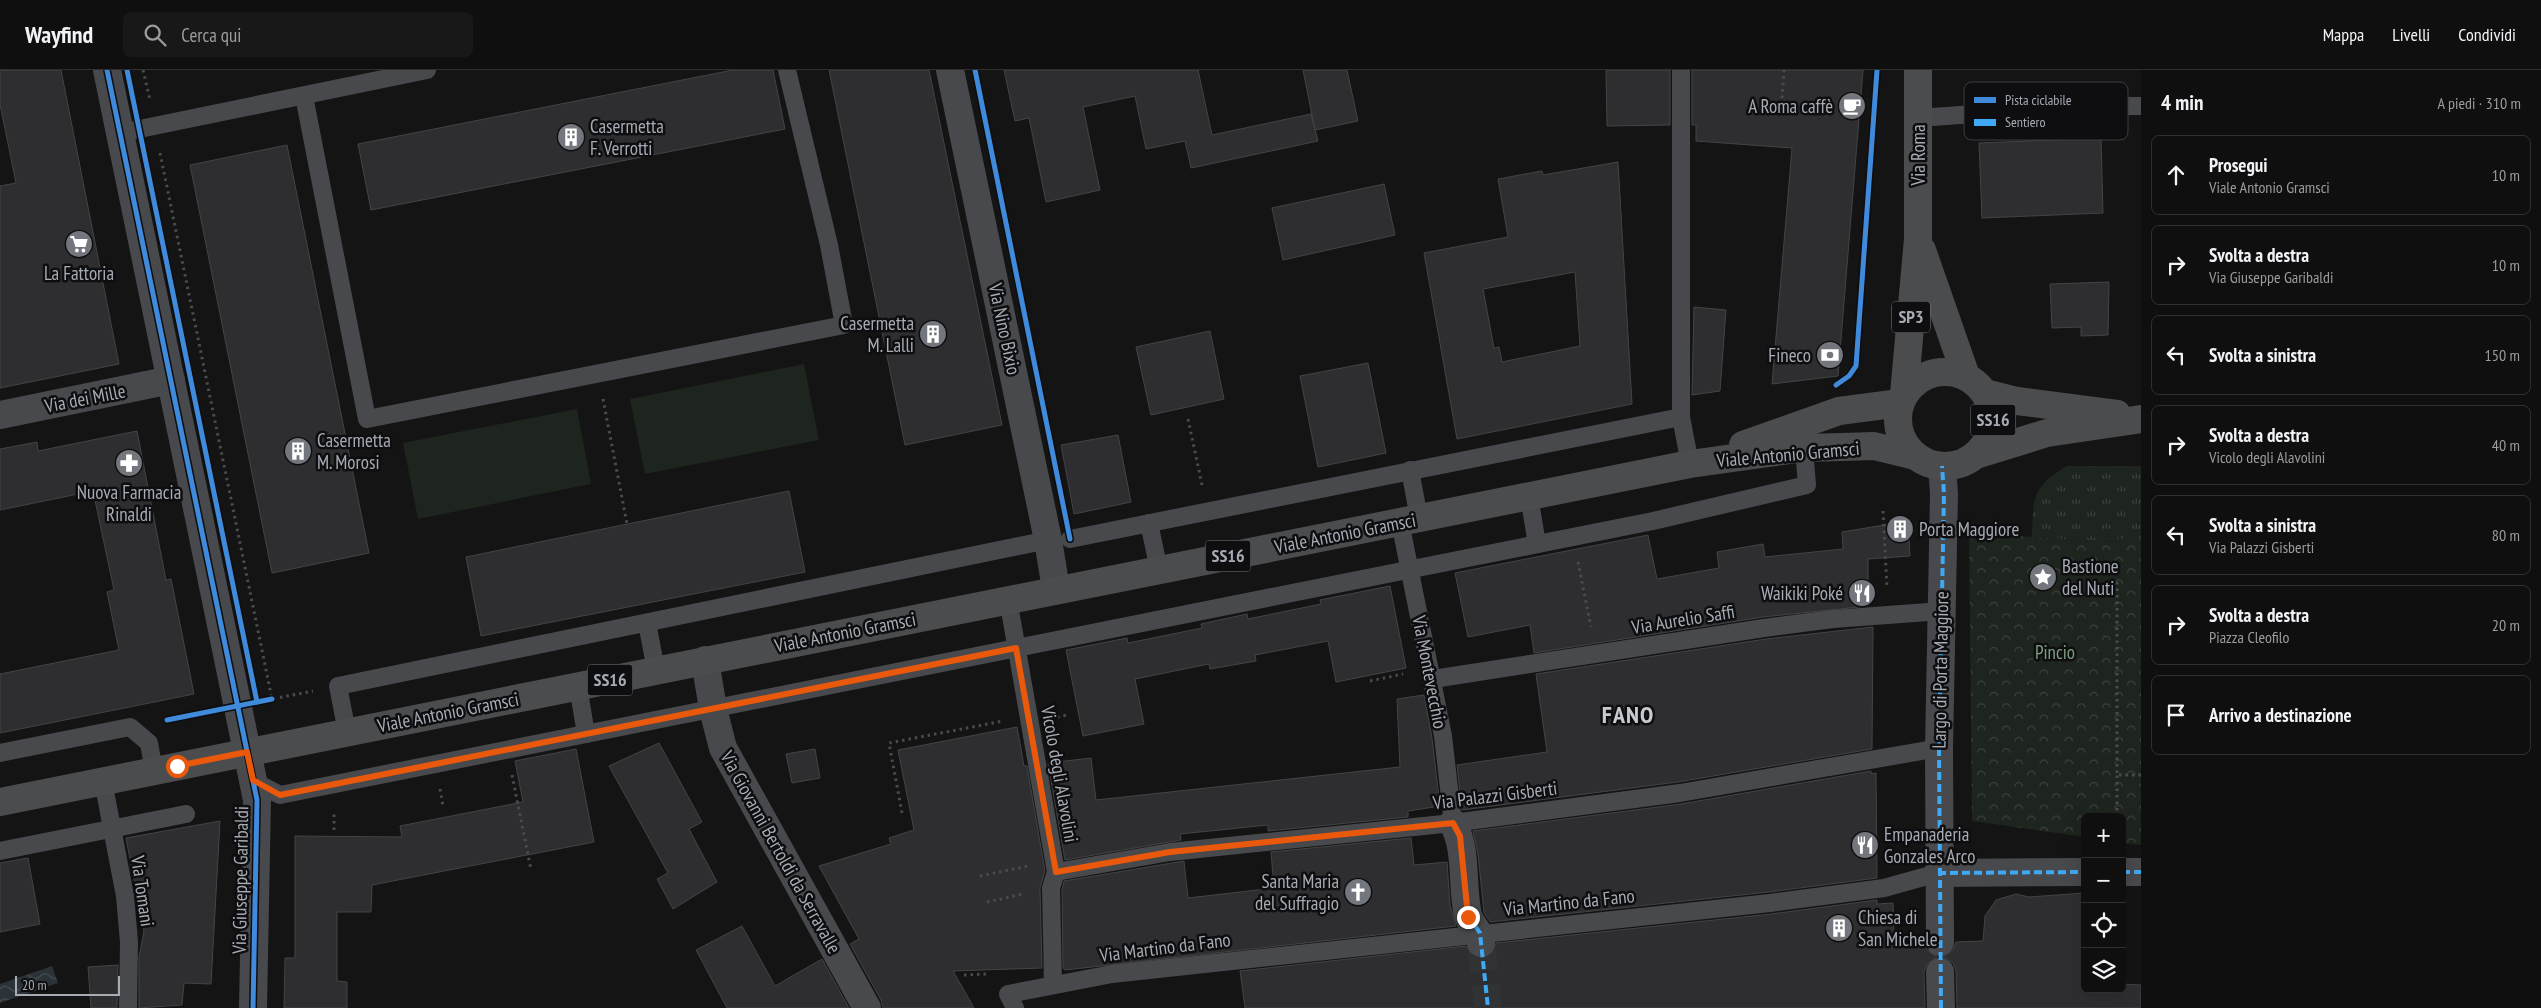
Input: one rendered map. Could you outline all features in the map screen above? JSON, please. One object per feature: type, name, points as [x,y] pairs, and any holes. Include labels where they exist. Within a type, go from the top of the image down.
[{"type":"main road","name":"Via Roma","points":[[1902,399],[1918,239],[1918,70]]},
{"type":"main road","name":"Via Roma","points":[[1918,239],[1975,384]]},
{"type":"main road","name":"SS16","points":[[1902,399],[1925,376],[1938,371],[1953,372],[1975,384],[2017,400],[2141,418]]},
{"type":"main road","name":"SS16","points":[[1975,384],[1994,417],[1986,444],[1976,455]]},
{"type":"main road","points":[[1902,399],[1897,418],[1899,432],[1905,445],[1915,456]]},
{"type":"main road","name":"Viale Antonio Gramsci","points":[[1690,464],[1839,411],[1902,399]]},
{"type":"main road","name":"SS16","points":[[1915,456],[1928,463],[1942,466],[1960,464],[1976,455],[2048,433],[2141,418]]},
{"type":"main road","name":"Viale Antonio Gramsci","points":[[0,802],[1056,589],[1690,464],[1804,448],[1874,446],[1915,456]]},
{"type":"street","name":"Via Giuseppe Garibaldi","points":[[107,70],[257,800],[254,1008]]},
{"type":"street","name":"Via Nino Bixio","points":[[950,70],[1059,539],[1056,589]]},
{"type":"street","name":"Via dei Mille","points":[[0,415],[171,380]]},
{"type":"street","name":"Largo di Porta Maggiore","points":[[1940,942],[1938,873],[1944,494],[1942,466]]},
{"type":"street","name":"Via Giovanni Bertoldi da Serravalle","points":[[705,660],[713,709],[723,748],[867,1008]]},
{"type":"street","points":[[1453,823],[1460,836],[1468,917],[1480,938]]},
{"type":"street","points":[[1938,873],[2081,872]]},
{"type":"street","points":[[2126,872],[2141,872]]},
{"type":"street","points":[[1940,972],[1941,1008]]},
{"type":"lane","points":[[120,133],[427,70]]},
{"type":"lane","points":[[304,96],[367,419],[844,325],[827,236],[787,70]]},
{"type":"lane","points":[[1681,70],[1681,416],[1690,464]]},
{"type":"lane","points":[[2128,106],[2141,106]]},
{"type":"lane","points":[[1918,118],[1964,115]]},
{"type":"lane","points":[[347,732],[338,686],[1059,539],[1207,512],[1681,416]]},
{"type":"lane","points":[[253,780],[280,795],[1573,537],[1807,485],[1804,448]]},
{"type":"lane","name":"Via Montevecchio","points":[[1410,470],[1410,569],[1443,736],[1453,823]]},
{"type":"lane","points":[[1530,496],[1537,544]]},
{"type":"lane","points":[[1150,523],[1159,570]]},
{"type":"lane","name":"Vicolo degli Alavolini","points":[[1008,599],[1053,873],[1053,985]]},
{"type":"lane","name":"Via Aurelio Saffi","points":[[1433,679],[1813,622],[1942,611]]},
{"type":"lane","points":[[647,624],[656,670]]},
{"type":"lane","points":[[578,686],[586,734]]},
{"type":"lane","points":[[0,753],[130,727],[149,744],[154,771]]},
{"type":"lane","name":"Via Palazzi Gisberti","points":[[1053,873],[1170,852],[1453,823],[1680,793],[1939,748]]},
{"type":"lane","name":"Via Tomani","points":[[103,781],[125,896],[129,942],[128,1008]]},
{"type":"lane","points":[[0,851],[186,814]]},
{"type":"lane","name":"Via Martino da Fano","points":[[1053,985],[1112,974],[1480,938],[1884,888],[1938,873]]},
{"type":"lane","points":[[1015,1008],[1008,994],[1053,985]]},
{"type":"path","points":[[143,70],[272,699]]},
{"type":"path","points":[[1755,109],[1781,111],[1784,70]]},
{"type":"path","points":[[598,373],[627,524]]},
{"type":"path","points":[[1188,419],[1207,512]]},
{"type":"path","points":[[1883,511],[1888,615]]},
{"type":"path","points":[[1573,537],[1596,654]]},
{"type":"path","points":[[2117,582],[2117,813]]},
{"type":"path","points":[[238,706],[338,686]]},
{"type":"path","points":[[902,813],[889,743],[1028,716]]},
{"type":"path","points":[[507,750],[531,870]]},
{"type":"path","points":[[2117,776],[2141,776]]},
{"type":"path","points":[[980,876],[1053,873]]},
{"type":"path","points":[[987,902],[1053,873]]},
{"type":"green space","points":[[804,364],[819,440],[645,474],[630,399]]},
{"type":"green space","points":[[577,409],[591,484],[418,519],[403,443]]},
{"type":"green space","points":[[2067,466],[2141,466],[2141,532],[2126,532],[2115,542],[2032,537],[2034,502],[2037,494],[2047,480]]},
{"type":"green space","name":"Pincio","points":[[2126,532],[2141,532],[2141,845],[2126,843],[2126,813],[2081,813],[2081,836],[1972,821],[1969,533],[2115,542]]},
{"type":"water","points":[[52,966],[58,983],[0,1003],[0,984]]},
{"type":"building","points":[[0,70],[61,70],[119,364],[0,388],[0,186],[16,183],[0,104]]},
{"type":"building","name":"Casermetta F. Verrotti","points":[[733,70],[773,70],[785,129],[371,210],[358,144]]},
{"type":"building","name":"Casermetta M. Lalli","points":[[829,70],[929,70],[1002,425],[905,445]]},
{"type":"building","points":[[1004,70],[1198,70],[1212,135],[1311,114],[1318,141],[1191,168],[1185,141],[1146,149],[1135,96],[1083,107],[1100,190],[1046,202],[1029,118],[1015,121]]},
{"type":"building","points":[[1303,70],[1347,70],[1358,121],[1315,130]]},
{"type":"building","points":[[1606,70],[1670,70],[1670,125],[1607,126]]},
{"type":"building","points":[[1692,70],[1863,70],[1838,376],[1772,384],[1792,148],[1696,141],[1696,125],[1692,125]]},
{"type":"building","points":[[2101,140],[2103,213],[1982,218],[1979,143]]},
{"type":"building","name":"Casermetta M. Morosi","points":[[287,145],[369,553],[272,573],[190,165]]},
{"type":"building","points":[[1618,162],[1632,404],[1457,439],[1424,253],[1508,237],[1498,179],[1542,171],[1543,175]],"holes":[[[1575,272],[1580,346],[1502,362],[1499,347],[1494,348],[1483,289]]]},
{"type":"building","points":[[1384,184],[1395,235],[1283,260],[1272,208]]},
{"type":"building","points":[[2109,282],[2108,335],[2081,336],[2081,327],[2052,328],[2050,284]]},
{"type":"building","points":[[1694,307],[1726,310],[1720,391],[1692,395]]},
{"type":"building","points":[[1210,331],[1224,399],[1151,415],[1136,347]]},
{"type":"building","points":[[1368,363],[1386,453],[1318,467],[1300,376]]},
{"type":"building","points":[[137,431],[166,580],[171,579],[194,694],[0,733],[0,674],[119,650],[107,592],[114,590],[93,491],[0,510],[0,449],[37,442],[38,451]]},
{"type":"building","points":[[1118,435],[1131,502],[1074,514],[1061,445]]},
{"type":"building","points":[[789,491],[805,572],[481,636],[466,557]]},
{"type":"building","points":[[1908,521],[1910,556],[1868,559],[1868,606],[1763,617],[1534,653],[1530,625],[1468,637],[1455,573],[1648,535],[1657,579],[1719,568],[1717,552],[1763,544],[1765,557],[1843,549],[1842,532]]},
{"type":"building","points":[[1390,586],[1406,668],[1336,682],[1328,641],[1255,655],[1256,661],[1210,669],[1209,664],[1135,679],[1144,724],[1083,736],[1066,650],[1127,638],[1128,643],[1202,628],[1201,624],[1247,614],[1248,619],[1321,604],[1320,600]]},
{"type":"building","points":[[1873,627],[1872,749],[1678,782],[1462,810],[1457,765],[1547,752],[1536,674],[1766,639]]},
{"type":"building","points":[[1424,695],[1432,738],[1440,806],[1408,811],[1408,817],[1268,831],[1268,825],[1180,834],[1181,840],[1065,860],[1048,763],[1091,758],[1096,800],[1400,767],[1397,699]]},
{"type":"building","points":[[1017,727],[1024,766],[1027,766],[1045,871],[1040,888],[1042,968],[953,971],[974,1008],[883,1008],[881,1000],[850,944],[859,939],[819,866],[891,844],[889,838],[914,830],[898,750]]},
{"type":"building","points":[[659,743],[702,822],[689,829],[717,882],[673,909],[657,879],[668,873],[609,766]]},
{"type":"building","points":[[576,749],[594,842],[372,885],[371,912],[337,912],[337,981],[347,982],[347,1008],[284,1008],[285,958],[295,958],[295,836],[402,837],[400,826],[523,802],[515,761]]},
{"type":"building","points":[[815,749],[820,778],[792,783],[786,754]]},
{"type":"building","points":[[1871,771],[1871,774],[1876,773],[1877,878],[1769,892],[1490,922],[1484,913],[1478,854],[1473,831],[1681,804]]},
{"type":"building","points":[[220,821],[211,984],[184,983],[182,1005],[139,1008],[139,957],[144,931],[126,838]]},
{"type":"building","points":[[1411,838],[1414,865],[1447,862],[1450,905],[1456,926],[1065,970],[1063,968],[1062,890],[1064,881],[1184,861],[1188,898],[1274,888],[1271,852]]},
{"type":"building","points":[[28,858],[40,924],[0,932],[0,863]]},
{"type":"building","points":[[2081,893],[2081,993],[2126,993],[2126,984],[2141,985],[2141,1008],[1957,1008],[1956,971],[1953,963],[1943,957],[1953,950],[1956,942],[1983,941],[1985,916],[1996,900],[2016,894],[2029,897]]},
{"type":"building","points":[[1877,900],[1877,904],[1893,903],[1894,943],[1924,942],[1927,950],[1937,957],[1927,964],[1924,972],[1925,1008],[1245,1008],[1240,971],[1466,946],[1475,957],[1483,958],[1491,955],[1496,943],[1771,914]]},
{"type":"building","points":[[742,926],[775,986],[822,959],[849,1008],[727,1008],[696,950]]},
{"type":"building","points":[[118,965],[117,1008],[91,1008],[88,967]]},
{"type":"tunnel","points":[[1481,943],[1488,1008]]},
{"type":"marked path","points":[[1941,1008],[1939,748],[1944,494],[1942,466]]},
{"type":"marked path","points":[[1453,823],[1460,836],[1469,917],[1480,933],[1488,1008]]},
{"type":"marked path","points":[[1938,873],[2081,872]]},
{"type":"marked path","points":[[2126,872],[2141,872]]},
{"type":"cycle path","points":[[107,70],[257,800],[253,1008]]},
{"type":"cycle path","points":[[127,70],[257,702]]},
{"type":"cycle path","points":[[975,70],[1070,539]]},
{"type":"cycle path","points":[[1836,385],[1849,376],[1856,366],[1877,70]]},
{"type":"cycle path","points":[[167,720],[272,699]]},
{"type":"place","name":"A Roma caffè","points":[[1852,106]]},
{"type":"place","name":"Casermetta F. Verrotti","points":[[571,137]]},
{"type":"place","name":"La Fattoria","points":[[79,244]]},
{"type":"place","name":"Casermetta M. Lalli","points":[[933,334]]},
{"type":"place","name":"Fineco","points":[[1830,355]]},
{"type":"place","name":"Casermetta M. Morosi","points":[[298,451]]},
{"type":"place","name":"Nuova Farmacia Rinaldi","points":[[129,463]]},
{"type":"place","name":"Porta Maggiore","points":[[1900,529]]},
{"type":"place","name":"Bastione del Nuti","points":[[2043,577]]},
{"type":"place","name":"Waikiki Poké","points":[[1862,593]]},
{"type":"place","name":"Empanaderia Gonzales Arco","points":[[1865,845]]},
{"type":"place","name":"Santa Maria del Suffragio","points":[[1358,892]]},
{"type":"place","name":"Chiesa di San Michele","points":[[1839,928]]},
{"type":"district","name":"FANO","points":[[1628,715]]},
{"type":"route","points":[[177,766],[247,752],[253,780],[280,795],[1016,648],[1056,872],[1170,852],[1453,823],[1460,836],[1468,917]]}]
